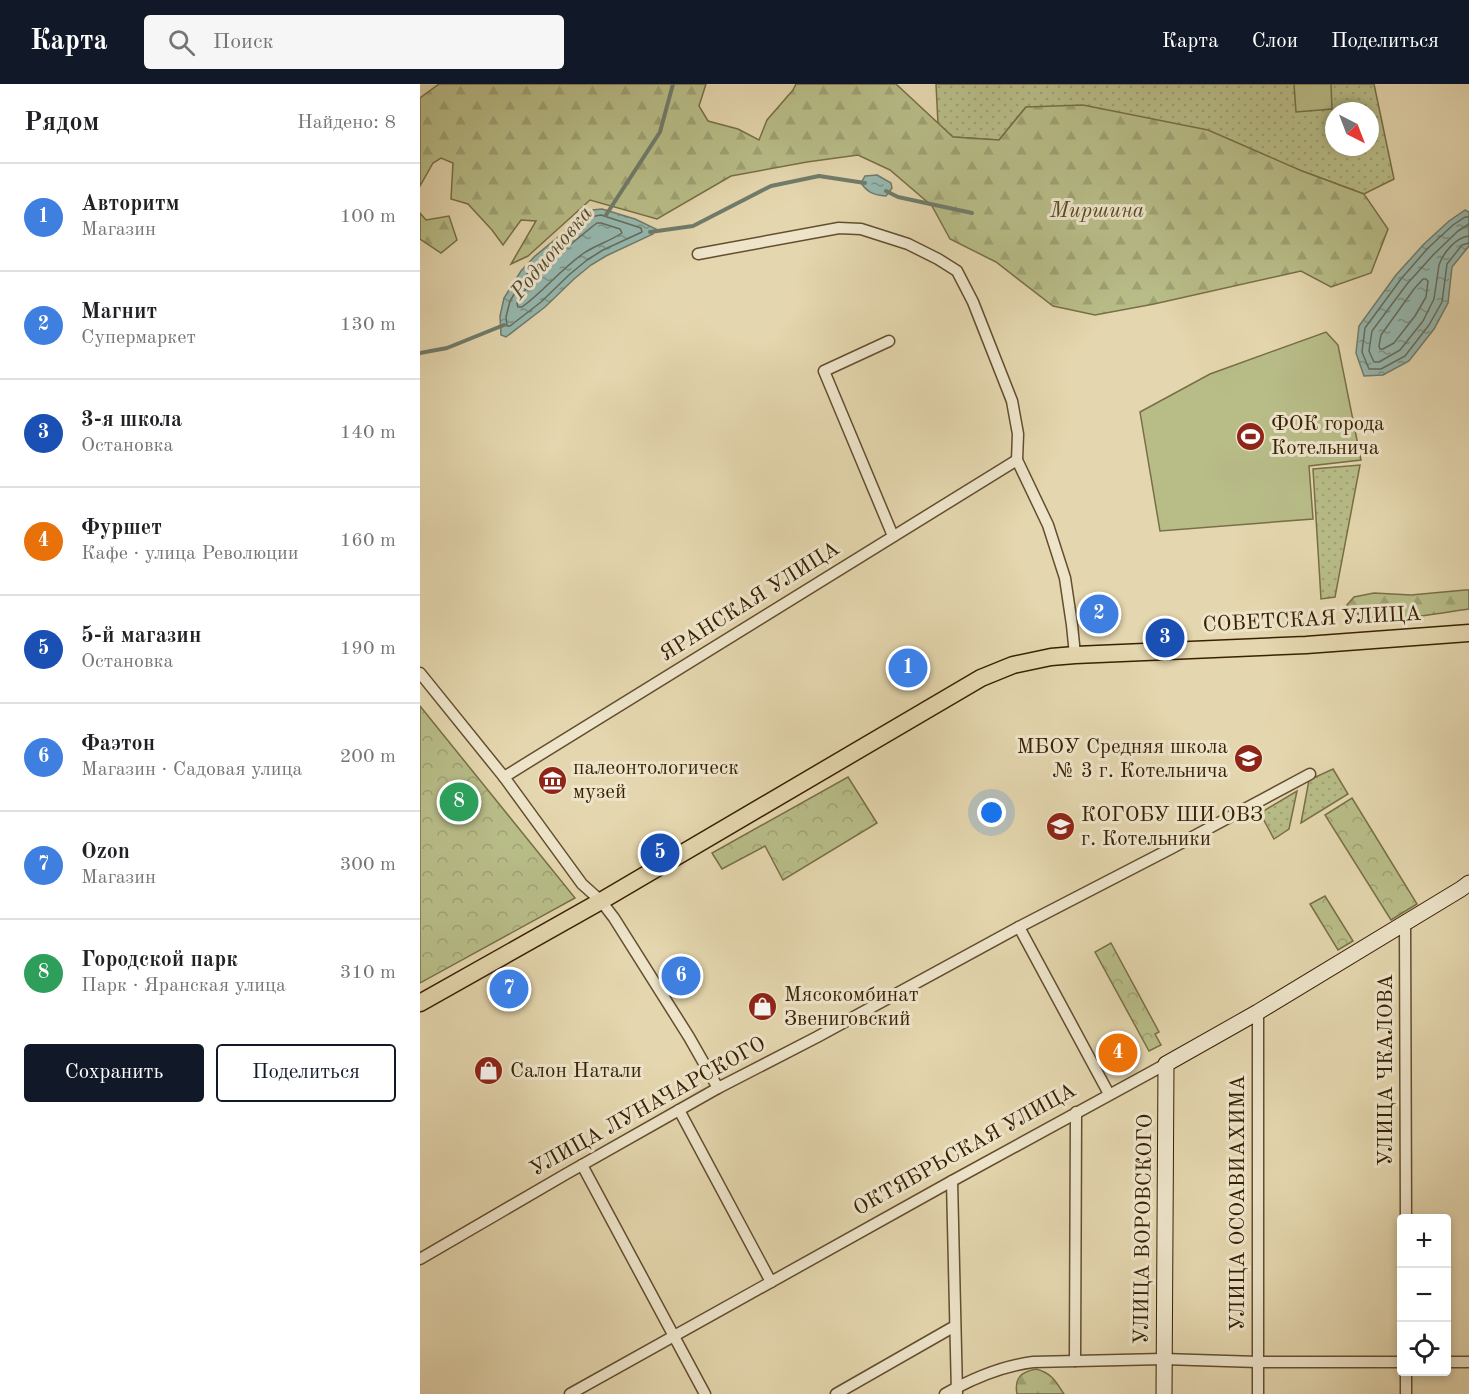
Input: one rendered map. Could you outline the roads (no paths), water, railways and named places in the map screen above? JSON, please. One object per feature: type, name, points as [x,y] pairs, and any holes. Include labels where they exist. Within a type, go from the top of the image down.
[{"type":"main road","name":"СОВЕТСКАЯ УЛИЦА","points":[[420,1003],[601,901],[981,678],[1013,665],[1051,657],[1075,655],[1306,645],[1469,633]]},
{"type":"street","points":[[698,254],[839,228],[861,229],[908,244],[938,259],[957,272],[973,302],[1012,401],[1018,434],[1017,460],[1048,525],[1065,578],[1075,655]]},
{"type":"street","points":[[889,341],[824,371],[893,536]]},
{"type":"street","name":"ЯРАНСКАЯ УЛИЦА","points":[[504,777],[1017,460]]},
{"type":"street","points":[[420,673],[504,777],[582,884],[601,901],[614,918],[718,1088]]},
{"type":"street","name":"УЛИЦА ЛУНАЧАРСКОГО","points":[[420,1259],[718,1088],[818,1037],[1019,927],[1310,774]]},
{"type":"street","name":"ОКТЯБРЬСКАЯ УЛИЦА","points":[[570,1394],[1258,1012],[1469,883]]},
{"type":"street","name":"УЛИЦА ЧКАЛОВА","points":[[1405,922],[1406,1214]]},
{"type":"street","points":[[1019,927],[1109,1094]]},
{"type":"street","name":"УЛИЦА ОСОАВИАХИМА","points":[[1258,1012],[1258,1394]]},
{"type":"street","name":"УЛИЦА ВОРОВСКОГО","points":[[1164,1394],[1166,1064]]},
{"type":"street","points":[[679,1110],[771,1282]]},
{"type":"street","points":[[1075,1361],[1076,1112]]},
{"type":"street","points":[[582,1165],[705,1394]]},
{"type":"street","points":[[952,1181],[957,1391]]},
{"type":"street","points":[[836,1394],[955,1326]]},
{"type":"street","points":[[945,1394],[957,1391],[995,1370],[1033,1362],[1163,1359],[1397,1362]]},
{"type":"street","points":[[1451,1362],[1469,1362]]},
{"type":"street","points":[[1406,1376],[1406,1394]]},
{"type":"water","points":[[877,175],[891,183],[892,188],[886,196],[872,193],[861,183],[865,176]]},
{"type":"water","points":[[602,209],[635,219],[656,229],[653,234],[591,265],[545,307],[506,337],[501,335],[500,316],[504,298],[521,271],[535,256],[585,215],[592,210]]},
{"type":"water","points":[[1465,210],[1469,212],[1469,246],[1452,267],[1448,303],[1434,329],[1409,361],[1383,375],[1364,376],[1356,353],[1359,326],[1396,275],[1424,244]]},
{"type":"waterway","name":"Родионовка","points":[[606,215],[660,132],[673,84]]},
{"type":"waterway","points":[[650,232],[693,226],[771,186],[819,176],[865,183]]},
{"type":"waterway","points":[[886,191],[898,197],[972,213]]},
{"type":"waterway","name":"Родионовка","points":[[420,353],[447,348],[504,325]]},
{"type":"place","name":"ФОК города Котельнича","points":[[1250,436]]},
{"type":"place","name":"Магнит","points":[[1099,614]]},
{"type":"place","name":"3-я школа","points":[[1165,638]]},
{"type":"place","name":"Авторитм","points":[[908,668]]},
{"type":"place","name":"МБОУ Средняя школа № 3 г. Котельнича","points":[[1249,759]]},
{"type":"place","name":"палеонтологическ музей","points":[[552,780]]},
{"type":"place","name":"Городской парк","points":[[459,802]]},
{"type":"place","name":"КОГОБУ ШИ ОВЗ г. Котельники","points":[[1060,827]]},
{"type":"place","name":"5-й магазин","points":[[660,853]]},
{"type":"place","name":"Фаэтон","points":[[681,976]]},
{"type":"place","name":"Ozon","points":[[509,989]]},
{"type":"place","name":"Мясокомбинат Звениговский","points":[[763,1007]]},
{"type":"place","name":"Фуршет","points":[[1118,1053]]},
{"type":"place","name":"Салон Натали","points":[[489,1071]]},
{"type":"park label","name":"Миршина","points":[[1097,211]]}]
